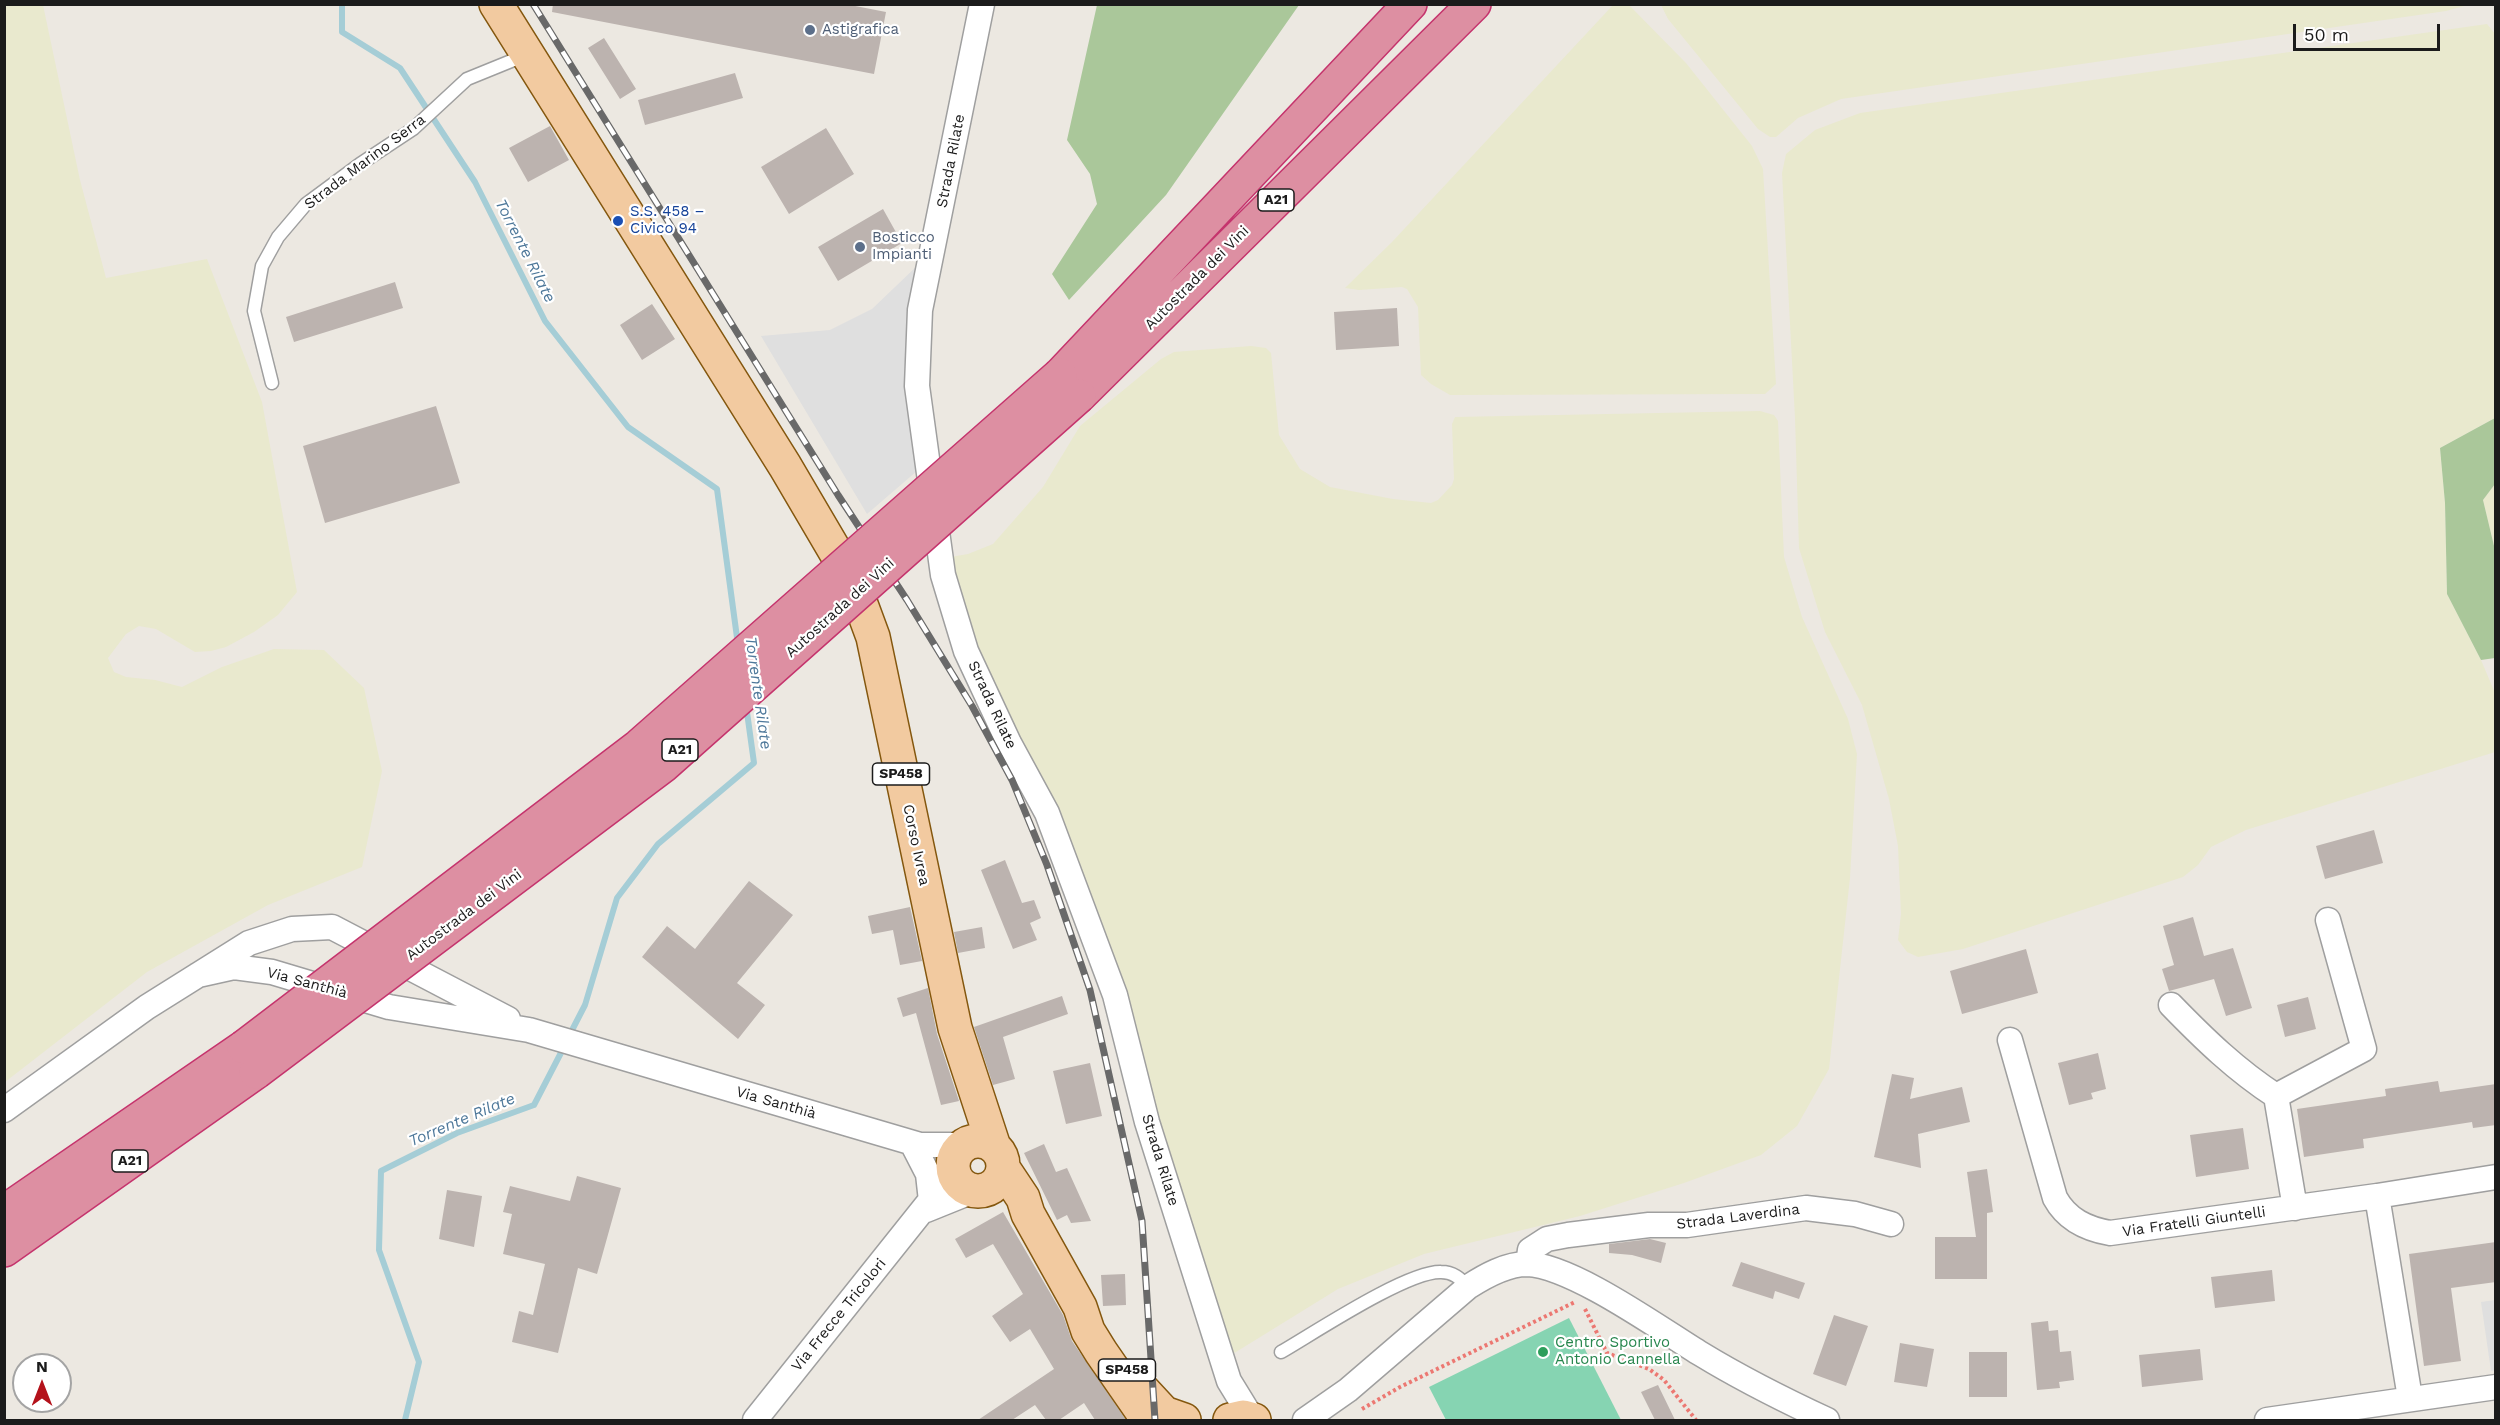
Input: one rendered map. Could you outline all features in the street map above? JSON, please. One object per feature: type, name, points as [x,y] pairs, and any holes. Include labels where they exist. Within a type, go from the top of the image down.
[{"type":"highway","name":"Autostrada dei Vini","points":[[1070,385],[1410,4]]},
{"type":"highway","name":"Autostrada dei Vini","points":[[4,1250],[250,1060],[664,765],[1474,4]]},
{"type":"highway","name":"Autostrada dei Vini","points":[[4,1212],[154,1110],[250,1060]]},
{"type":"highway","points":[[4,1195],[90,1137],[154,1110]]},
{"type":"main road","name":"SP458","points":[[496,4],[527,55]]},
{"type":"main road","name":"Corso Ivrea","points":[[527,55],[785,466],[852,580],[873,637],[955,1028],[977,1099],[975,1165]]},
{"type":"main road","name":"SP458","points":[[975,1165],[998,1193],[1028,1214],[1080,1307],[1088,1331],[1148,1420]]},
{"type":"main road","name":"SP458","points":[[1080,1307],[1095,1323],[1132,1377],[1154,1403],[1164,1413],[1184,1420]]},
{"type":"main road","points":[[1229,1420],[1243,1417],[1253,1420]]},
{"type":"street","name":"Strada Rilate","points":[[982,4],[920,310],[917,386],[943,575],[966,651],[1047,813],[1115,995],[1147,1122],[1228,1381],[1253,1420]]},
{"type":"street","points":[[2276,1096],[2364,1049],[2328,920]]},
{"type":"street","name":"Via Santhià","points":[[198,975],[249,943],[292,929],[332,927],[529,1030]]},
{"type":"street","name":"Via Santhià","points":[[198,975],[234,967],[272,972],[389,1006],[529,1030],[916,1144],[975,1165]]},
{"type":"street","points":[[4,1110],[147,1006],[198,975]]},
{"type":"street","points":[[2171,1005],[2244,1076],[2276,1096],[2295,1208]]},
{"type":"street","name":"Via Fratelli Giuntelli","points":[[2010,1040],[2055,1198],[2065,1212],[2079,1223],[2110,1233],[2295,1208],[2496,1177]]},
{"type":"street","points":[[916,1144],[928,1174],[927,1206]]},
{"type":"street","name":"Via Frecce Tricolori","points":[[756,1420],[927,1206],[975,1165]]},
{"type":"street","points":[[2377,1196],[2410,1398]]},
{"type":"street","name":"Strada Laverdina","points":[[1528,1264],[1530,1250],[1547,1239],[1649,1225],[1687,1225],[1806,1208],[1855,1214],[1892,1224]]},
{"type":"street","points":[[1305,1420],[1348,1390],[1485,1275],[1512,1266],[1528,1264],[1572,1276],[1741,1377],[1827,1420]]},
{"type":"street","name":"Strada Rilate","points":[[1228,1381],[1229,1420]]},
{"type":"street","points":[[2267,1420],[2496,1387]]},
{"type":"lane","name":"Strada Marino Serra","points":[[272,383],[254,310],[262,266],[278,237],[306,204],[412,129],[467,79],[527,55]]},
{"type":"lane","points":[[1281,1352],[1391,1288],[1430,1273],[1446,1272],[1459,1277],[1468,1287]]},
{"type":"path","points":[[1361,1409],[1400,1387],[1581,1300],[1607,1353],[1649,1370],[1664,1380],[1696,1420]]},
{"type":"green space","points":[[4,5],[43,5],[80,180],[106,278],[207,259],[262,402],[297,592],[278,615],[254,632],[226,647],[211,651],[195,652],[156,629],[139,626],[126,634],[108,658],[114,672],[126,677],[155,680],[182,687],[222,667],[274,649],[324,650],[364,688],[382,771],[362,867],[268,905],[147,972],[5,1082]]},
{"type":"green space","points":[[1097,5],[1299,5],[1166,195],[1069,300],[1052,274],[1097,204],[1090,174],[1067,140]]},
{"type":"green space","points":[[1613,5],[1629,5],[1686,63],[1752,146],[1763,169],[1776,384],[1765,394],[1450,395],[1421,375],[1418,307],[1407,289],[1402,287],[1359,290],[1345,288],[1392,242]]},
{"type":"green space","points":[[1661,5],[2468,5],[2446,11],[1841,99],[1798,118],[1776,137],[1770,137],[1758,129],[1668,19]]},
{"type":"green space","points":[[2487,24],[2496,35],[2495,418],[2440,448],[2445,503],[2447,594],[2495,693],[2495,752],[2246,830],[2211,847],[2198,865],[2183,877],[1963,949],[1918,957],[1907,952],[1898,940],[1901,914],[1898,846],[1889,799],[1862,705],[1825,632],[1799,548],[1795,418],[1782,173],[1786,154],[1815,130],[1860,113]]},
{"type":"green space","points":[[1251,346],[1266,348],[1271,353],[1279,435],[1300,469],[1330,487],[1393,499],[1431,503],[1438,500],[1452,485],[1454,479],[1452,424],[1455,417],[1760,411],[1774,415],[1778,421],[1784,557],[1802,617],[1848,719],[1857,754],[1850,878],[1829,1069],[1797,1126],[1761,1155],[1684,1183],[1580,1216],[1424,1254],[1338,1289],[1236,1352],[1216,1361],[1168,1155],[970,642],[950,557],[968,554],[993,544],[1043,487],[1080,426],[1161,359],[1174,352]]},
{"type":"green space","points":[[2495,418],[2495,484],[2483,500],[2495,550],[2495,658],[2481,660],[2447,594],[2445,503],[2440,448]]},
{"type":"green space","points":[[2495,484],[2495,550],[2483,500]]},
{"type":"green space","name":"Centro Sportivo Antonio Cannella","points":[[1569,1318],[1621,1420],[1446,1420],[1429,1387]]},
{"type":"shaded area","points":[[918,265],[917,471],[867,514],[761,336],[830,330],[872,309]]},
{"type":"shaded area","points":[[2495,1300],[2495,1370],[2491,1371],[2481,1302]]},
{"type":"building","points":[[553,4],[845,4],[886,12],[874,74],[552,12]]},
{"type":"building","points":[[604,38],[636,89],[620,99],[588,48]]},
{"type":"building","points":[[735,73],[743,98],[645,125],[638,100]]},
{"type":"building","points":[[550,126],[569,160],[528,182],[509,148]]},
{"type":"building","points":[[826,128],[854,174],[789,214],[761,167]]},
{"type":"building","points":[[883,209],[902,243],[838,281],[818,247]]},
{"type":"building","points":[[395,282],[403,308],[294,342],[286,317]]},
{"type":"building","points":[[652,304],[675,339],[642,360],[620,325]]},
{"type":"building","points":[[1397,308],[1399,346],[1336,350],[1334,312]]},
{"type":"building","points":[[436,406],[460,483],[325,523],[303,446]]},
{"type":"building","points":[[2374,830],[2383,863],[2325,879],[2316,846]]},
{"type":"building","points":[[1005,860],[1022,903],[1034,900],[1041,918],[1030,923],[1037,940],[1013,949],[981,870]]},
{"type":"building","points":[[749,881],[793,915],[737,983],[765,1005],[738,1039],[642,957],[667,926],[695,949]]},
{"type":"building","points":[[910,907],[922,961],[900,965],[893,930],[872,934],[868,916]]},
{"type":"building","points":[[2193,917],[2204,956],[2233,948],[2252,1008],[2226,1016],[2214,979],[2169,991],[2162,969],[2174,965],[2163,926]]},
{"type":"building","points":[[982,927],[985,948],[958,953],[954,932]]},
{"type":"building","points":[[2026,949],[2038,993],[1962,1014],[1950,971]]},
{"type":"building","points":[[928,988],[937,1034],[959,1101],[941,1105],[916,1013],[903,1017],[897,998]]},
{"type":"building","points":[[1062,996],[1068,1014],[1003,1037],[1015,1079],[993,1085],[974,1027]]},
{"type":"building","points":[[2308,997],[2316,1029],[2285,1037],[2277,1005]]},
{"type":"building","points":[[2098,1053],[2106,1089],[2091,1093],[2093,1099],[2069,1105],[2058,1063]]},
{"type":"building","points":[[1090,1063],[1102,1116],[1066,1124],[1053,1071]]},
{"type":"building","points":[[1892,1074],[1914,1078],[1910,1099],[1962,1087],[1970,1122],[1918,1134],[1921,1168],[1874,1157]]},
{"type":"building","points":[[2438,1081],[2440,1092],[2496,1084],[2496,1125],[2473,1128],[2472,1122],[2363,1139],[2364,1148],[2304,1157],[2297,1109],[2386,1096],[2385,1089]]},
{"type":"building","points":[[2243,1128],[2249,1169],[2196,1177],[2190,1135]]},
{"type":"building","points":[[1044,1144],[1056,1172],[1067,1168],[1091,1221],[1071,1223],[1067,1215],[1057,1220],[1024,1153]]},
{"type":"building","points":[[1987,1169],[1993,1212],[1987,1213],[1987,1279],[1935,1279],[1935,1237],[1976,1237],[1967,1172]]},
{"type":"building","points":[[577,1176],[621,1188],[597,1274],[578,1268],[558,1353],[512,1342],[519,1311],[533,1315],[545,1264],[503,1254],[512,1214],[503,1212],[510,1186],[570,1201]]},
{"type":"building","points":[[447,1190],[482,1196],[474,1247],[439,1239]]},
{"type":"building","points":[[1003,1212],[1063,1315],[1072,1341],[1126,1420],[1095,1420],[1084,1403],[1059,1420],[1046,1420],[1035,1405],[1012,1420],[978,1420],[1054,1369],[1030,1329],[1010,1342],[992,1316],[1023,1294],[993,1244],[966,1258],[955,1239]]},
{"type":"building","points":[[1650,1239],[1666,1243],[1661,1263],[1632,1255],[1609,1253],[1609,1244]]},
{"type":"building","points":[[2496,1242],[2496,1282],[2451,1288],[2461,1361],[2424,1366],[2409,1254]]},
{"type":"building","points":[[1741,1262],[1805,1283],[1799,1299],[1775,1291],[1773,1299],[1732,1286]]},
{"type":"building","points":[[2272,1270],[2275,1301],[2215,1308],[2211,1277]]},
{"type":"building","points":[[1125,1274],[1126,1305],[1103,1306],[1101,1275]]},
{"type":"building","points":[[1834,1315],[1868,1326],[1846,1386],[1813,1374]]},
{"type":"building","points":[[2048,1321],[2049,1331],[2058,1330],[2060,1352],[2071,1351],[2074,1380],[2059,1382],[2060,1388],[2037,1390],[2031,1323]]},
{"type":"building","points":[[1900,1343],[1934,1349],[1927,1387],[1894,1382]]},
{"type":"building","points":[[2200,1349],[2203,1380],[2142,1387],[2139,1355]]},
{"type":"building","points":[[1969,1352],[2007,1352],[2007,1397],[1969,1397]]},
{"type":"building","points":[[1658,1385],[1675,1420],[1655,1420],[1641,1392]]},
{"type":"waterway","name":"Torrente Rilate","points":[[342,4],[342,32],[400,68],[475,182],[545,321],[628,427],[717,489],[738,645]]},
{"type":"waterway","name":"Torrente Rilate","points":[[569,1036],[585,1005],[617,898],[658,844],[754,763],[746,705]]},
{"type":"waterway","name":"Torrente Rilate","points":[[405,1420],[419,1362],[379,1250],[381,1171],[457,1133],[534,1105],[565,1045]]},
{"type":"railway","points":[[533,4],[838,495],[907,600],[972,706],[1012,780],[1047,865],[1090,990],[1142,1221],[1155,1420]]},
{"type":"place","name":"Astigrafica","points":[[810,30]]},
{"type":"place","name":"S.S. 458 – Civico 94","points":[[618,221]]},
{"type":"place","name":"Bosticco Impianti","points":[[860,247]]},
{"type":"place","name":"Centro Sportivo Antonio Cannella","points":[[1543,1352]]}]
